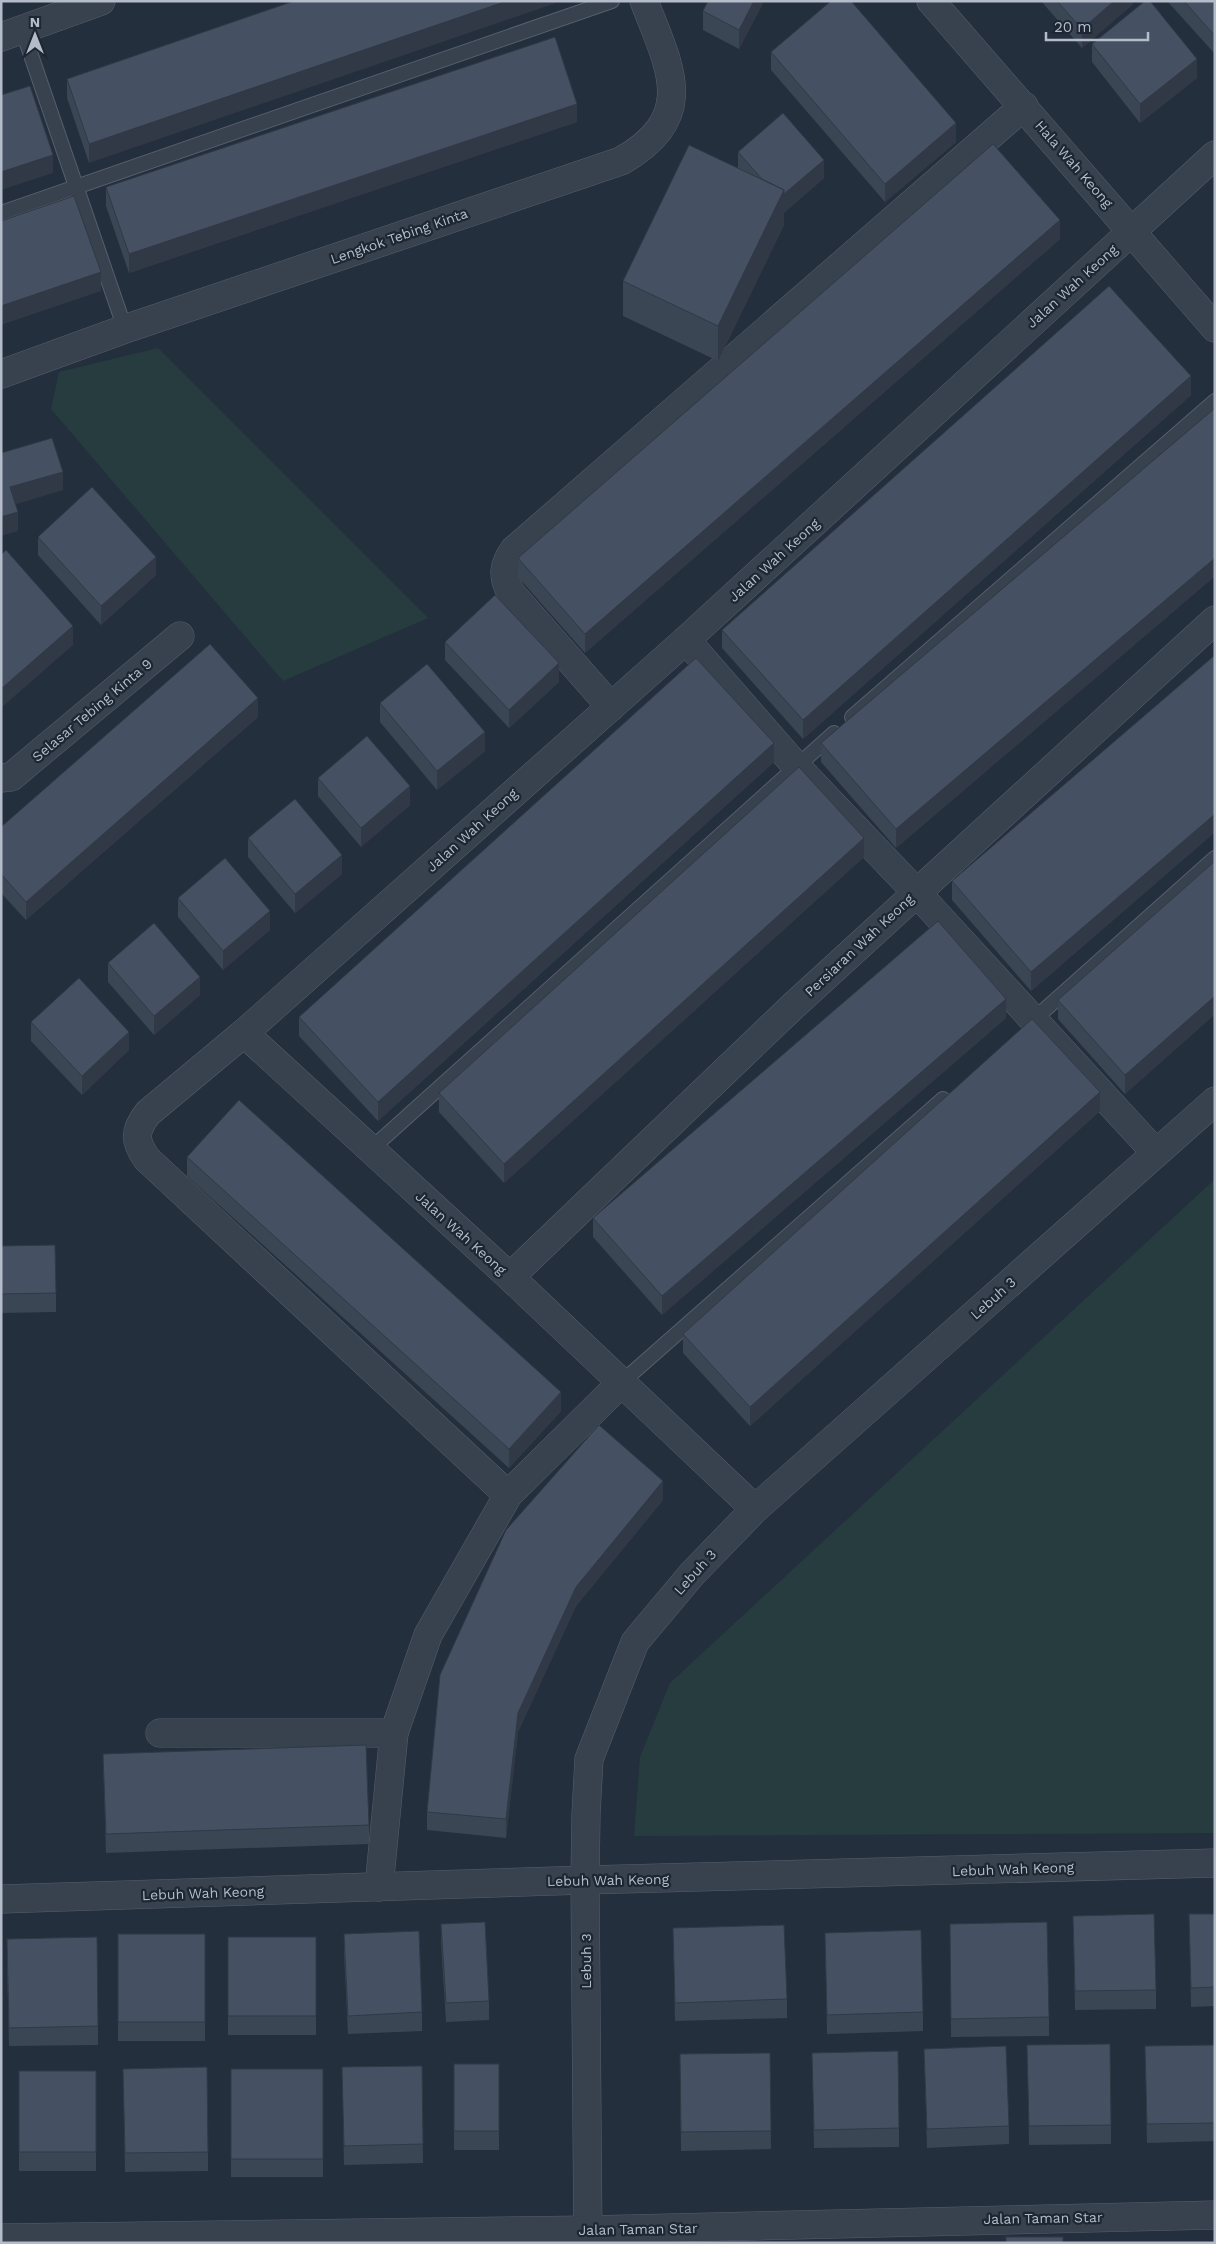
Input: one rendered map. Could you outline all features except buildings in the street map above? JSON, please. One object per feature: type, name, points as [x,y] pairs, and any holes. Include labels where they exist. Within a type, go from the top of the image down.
[{"type":"street","points":[[11,33],[101,1]]},
{"type":"street","name":"Lengkok Tebing Kinta","points":[[1,374],[125,329],[621,161],[642,149],[663,124],[670,109],[672,85],[667,61],[644,1]]},
{"type":"street","name":"Hala Wah Keong","points":[[931,1],[1215,328]]},
{"type":"street","points":[[611,707],[511,593],[505,583],[503,571],[507,560],[522,544],[1024,106]]},
{"type":"street","name":"Jalan Wah Keong","points":[[755,1510],[510,1277],[244,1033],[686,640],[1215,155]]},
{"type":"street","name":"Persiaran Wah Keong","points":[[510,1277],[791,1008],[1215,620]]},
{"type":"street","name":"Selasar Tebing Kinta 9","points":[[1,778],[11,777],[180,636]]},
{"type":"street","points":[[686,640],[796,766],[916,892],[1026,1026],[1156,1154]]},
{"type":"street","points":[[244,1033],[148,1113],[140,1123],[137,1136],[139,1148],[147,1159],[508,1495]]},
{"type":"street","name":"Lebuh 3","points":[[588,2236],[585,1880],[589,1759],[635,1642],[692,1574],[755,1510],[1215,1101]]},
{"type":"street","points":[[379,1887],[394,1733],[428,1635],[508,1495],[622,1382]]},
{"type":"street","points":[[160,1733],[394,1733]]},
{"type":"street","name":"Lebuh Wah Keong","points":[[1,1899],[585,1880],[1215,1863]]},
{"type":"street","name":"Jalan Taman Star","points":[[1,2238],[588,2236],[1215,2215]]},
{"type":"lane","points":[[1,213],[612,1]]},
{"type":"lane","points":[[11,33],[76,188],[125,329]]},
{"type":"lane","points":[[370,1150],[796,766],[1215,402]]},
{"type":"lane","points":[[1026,1026],[1215,858]]},
{"type":"lane","points":[[622,1382],[951,1092]]},
{"type":"green space","points":[[158,348],[428,618],[283,681],[51,409],[59,372]]},
{"type":"green space","points":[[1215,1179],[1215,1833],[634,1836],[640,1757],[670,1683]]}]
